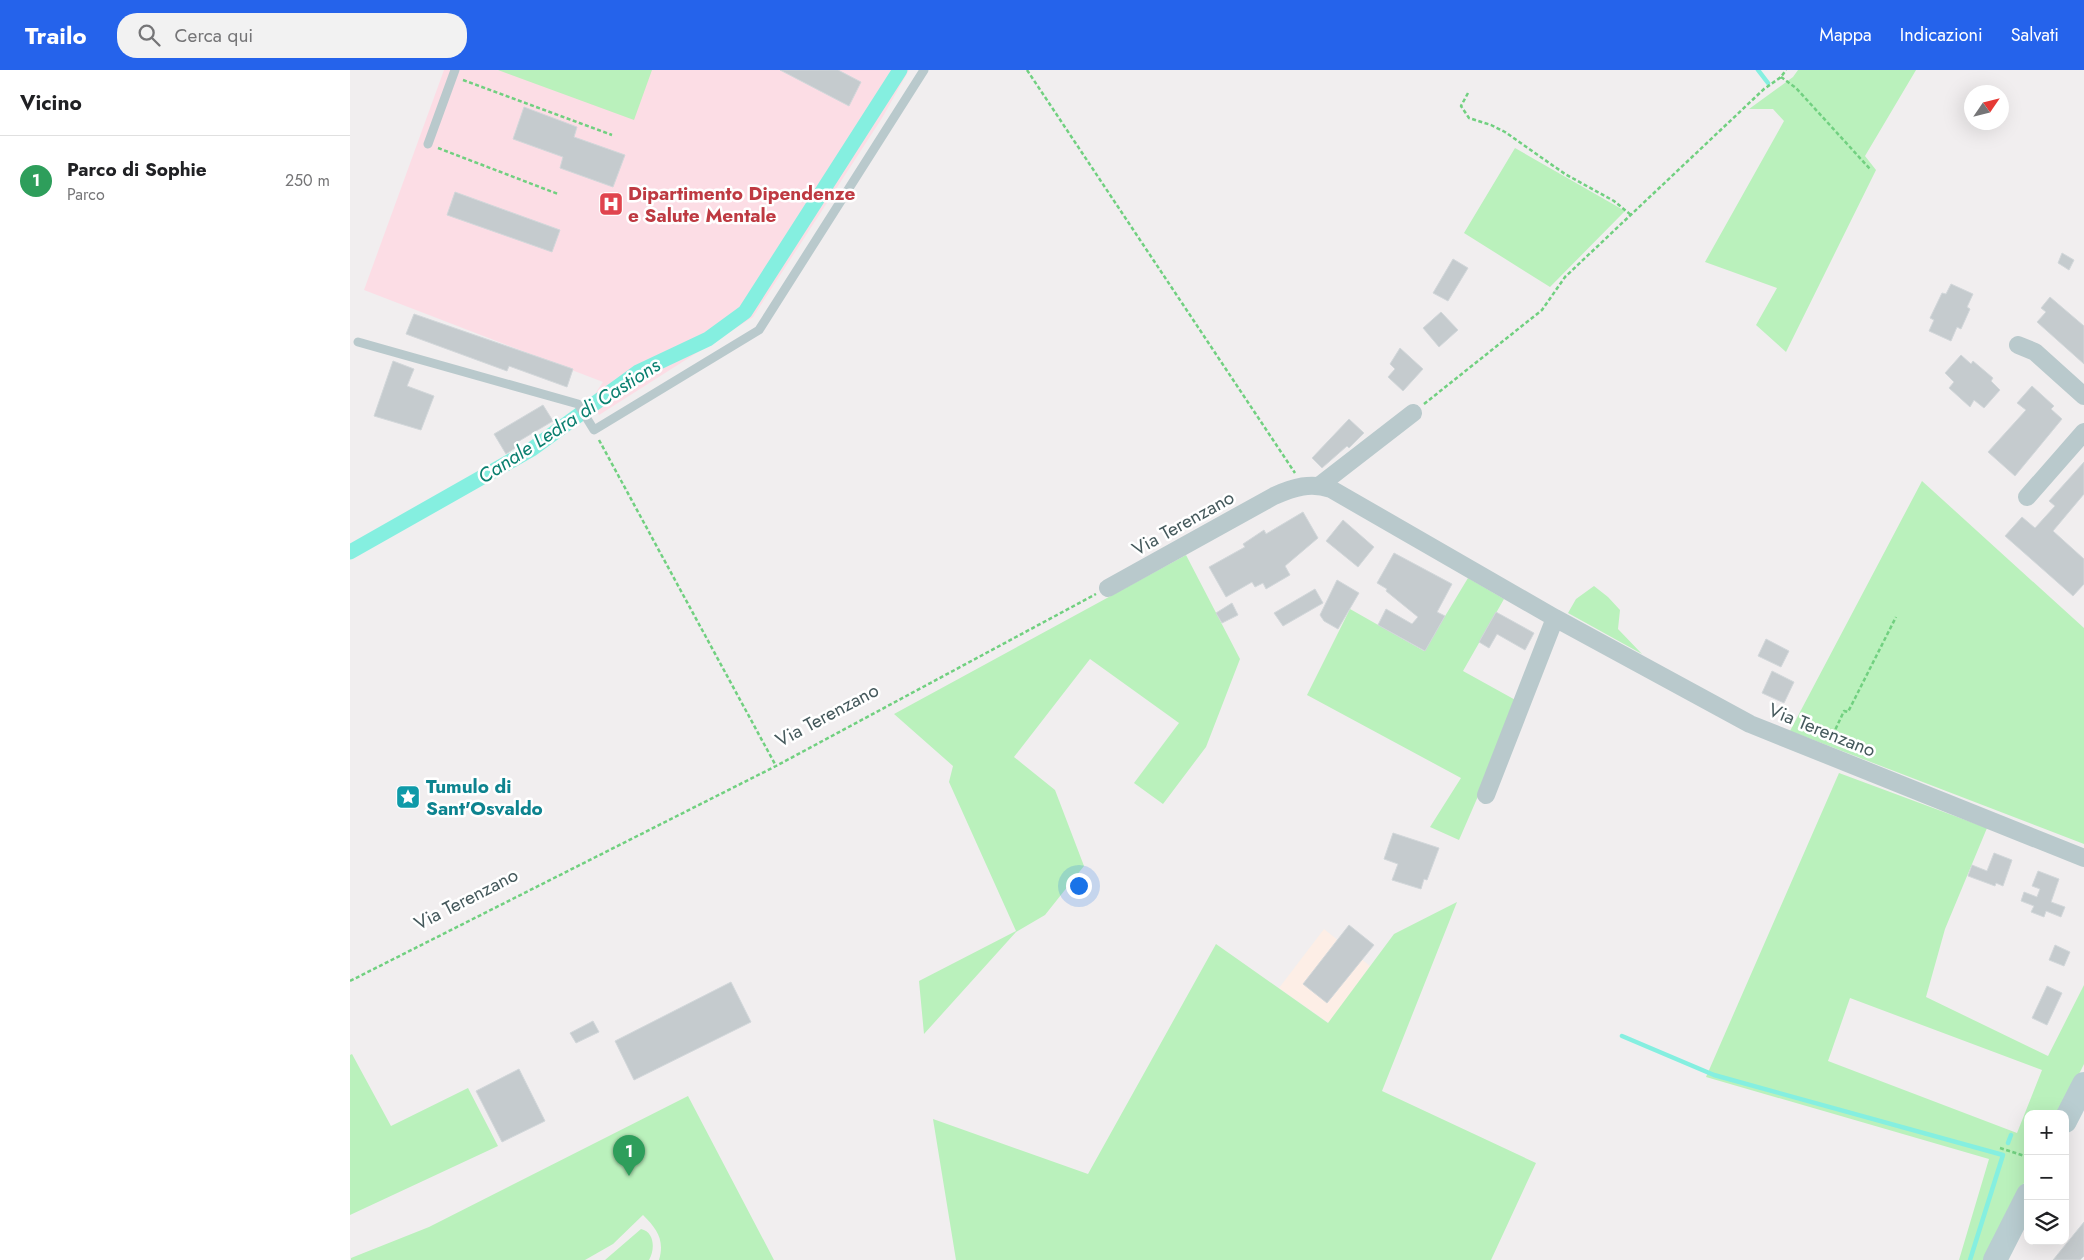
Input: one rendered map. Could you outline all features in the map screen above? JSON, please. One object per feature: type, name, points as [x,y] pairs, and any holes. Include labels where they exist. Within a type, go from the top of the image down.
[{"type":"main road","points":[[2069,1113],[2084,1084]]},
{"type":"main road","points":[[1995,1260],[2026,1200]]},
{"type":"street","points":[[2018,344],[2035,352],[2084,396]]},
{"type":"street","name":"Via Terenzano","points":[[1108,588],[1274,496],[1312,486],[1413,413]]},
{"type":"street","points":[[2027,497],[2084,432]]},
{"type":"street","name":"Via Terenzano","points":[[1312,486],[1331,489],[1555,618],[1750,724],[2084,858]]},
{"type":"street","points":[[1486,796],[1555,618]]},
{"type":"lane","points":[[358,342],[578,404],[594,430],[759,330],[924,70]]},
{"type":"lane","points":[[428,144],[454,73]]},
{"type":"path","points":[[1028,70],[1312,486]]},
{"type":"path","points":[[1413,413],[1542,310],[1565,277],[1764,89],[1781,78],[1786,70]]},
{"type":"path","points":[[454,73],[612,135]]},
{"type":"path","points":[[1781,78],[1796,88],[1870,169]]},
{"type":"path","points":[[1468,93],[1461,106],[1469,118],[1505,132],[1565,174],[1614,201],[1631,215]]},
{"type":"path","points":[[428,144],[558,194]]},
{"type":"path","points":[[594,430],[776,766]]},
{"type":"path","name":"Via Terenzano","points":[[350,981],[776,766],[1108,588]]},
{"type":"path","points":[[1824,754],[1844,711],[1848,712],[1896,616]]},
{"type":"path","points":[[2000,1148],[2024,1156]]},
{"type":"shaded area","name":"Dipartimento Dipendenze e Salute Mentale","points":[[444,70],[909,70],[882,118],[753,317],[599,415],[590,401],[603,382],[364,290]]},
{"type":"shaded area","points":[[1324,929],[1370,966],[1329,1023],[1279,988]]},
{"type":"green space","points":[[498,70],[652,70],[634,120]]},
{"type":"green space","points":[[1798,70],[1916,70],[1865,156],[1876,170],[1786,352],[1756,325],[1777,288],[1705,262],[1784,121],[1773,109],[1749,109],[1793,77]]},
{"type":"green space","points":[[1515,148],[1625,211],[1550,287],[1464,233]]},
{"type":"green space","points":[[1922,481],[2084,628],[2084,844],[1790,731]]},
{"type":"green space","points":[[1186,555],[1240,659],[1206,747],[1163,804],[1134,783],[1179,723],[1090,659],[1014,757],[1055,790],[1084,866],[1045,915],[1016,932],[924,1034],[919,981],[1016,931],[949,782],[953,766],[894,714]]},
{"type":"green space","points":[[1468,578],[1504,599],[1463,671],[1519,702],[1459,840],[1430,827],[1461,778],[1307,695],[1350,609],[1424,651]]},
{"type":"green space","points":[[1594,586],[1620,610],[1618,629],[1642,654],[1568,613],[1576,599]]},
{"type":"green space","points":[[1839,773],[1987,828],[1945,929],[1926,997],[2048,1056],[2084,985],[2084,1064],[2061,1110],[2026,1110],[2042,1070],[1850,998],[1828,1061],[2017,1133],[2024,1115],[2024,1183],[1985,1260],[1959,1260],[1989,1159],[1706,1077]]},
{"type":"green space","points":[[1457,902],[1382,1091],[1536,1163],[1491,1260],[956,1260],[933,1119],[1088,1174],[1216,944],[1328,1023],[1394,934]]},
{"type":"green space","points":[[352,1054],[391,1126],[468,1088],[498,1146],[350,1215],[350,1055]]},
{"type":"green space","points":[[688,1096],[774,1260],[659,1260],[661,1246],[658,1235],[643,1215],[613,1244],[585,1260],[351,1260],[351,1258],[429,1227]]},
{"type":"green space","points":[[641,1229],[646,1231],[651,1237],[653,1247],[649,1260],[605,1260]]},
{"type":"building","points":[[780,70],[838,70],[861,82],[849,106]]},
{"type":"building","points":[[524,107],[577,127],[574,137],[625,155],[613,187],[560,168],[563,157],[513,139]]},
{"type":"building","points":[[455,192],[560,230],[552,252],[447,215]]},
{"type":"building","points":[[2062,253],[2074,260],[2069,270],[2058,263]]},
{"type":"building","points":[[1453,259],[1468,268],[1448,301],[1433,293]]},
{"type":"building","points":[[1951,284],[1973,294],[1967,307],[1970,309],[1961,329],[1957,327],[1951,341],[1929,331],[1934,320],[1930,318],[1942,293],[1946,294]]},
{"type":"building","points":[[2050,297],[2084,326],[2084,364],[2037,322],[2046,312],[2041,308]]},
{"type":"building","points":[[1441,312],[1458,330],[1439,347],[1423,328]]},
{"type":"building","points":[[414,314],[573,369],[567,387],[509,366],[507,371],[406,334]]},
{"type":"building","points":[[1400,348],[1423,369],[1403,391],[1388,377],[1395,369],[1390,364]]},
{"type":"building","points":[[1961,355],[1971,364],[1973,361],[1993,378],[1991,381],[2000,390],[1984,408],[1974,400],[1970,407],[1949,388],[1954,382],[1945,373]]},
{"type":"building","points":[[393,361],[414,369],[407,386],[434,396],[421,430],[374,416]]},
{"type":"building","points":[[2032,386],[2054,406],[2051,409],[2062,419],[2015,476],[1988,452],[2026,410],[2017,403]]},
{"type":"building","points":[[543,405],[553,421],[514,444],[517,447],[506,454],[494,434]]},
{"type":"building","points":[[1349,419],[1364,433],[1349,448],[1347,446],[1322,468],[1312,458]]},
{"type":"building","points":[[2084,462],[2084,494],[2053,531],[2084,559],[2084,584],[2073,596],[2005,536],[2022,517],[2035,528],[2055,506],[2049,501]]},
{"type":"building","points":[[1303,512],[1318,538],[1285,566],[1290,575],[1266,589],[1263,583],[1255,587],[1252,582],[1226,597],[1209,567],[1245,547],[1243,544],[1264,530],[1266,534]]},
{"type":"building","points":[[1343,520],[1374,547],[1358,567],[1326,541]]},
{"type":"building","points":[[1394,553],[1452,584],[1437,612],[1445,616],[1425,651],[1378,625],[1386,609],[1412,624],[1418,617],[1386,591],[1387,589],[1377,583]]},
{"type":"building","points":[[1337,580],[1359,593],[1338,629],[1324,621],[1320,615]]},
{"type":"building","points":[[1315,589],[1323,603],[1283,626],[1274,613]]},
{"type":"building","points":[[1232,603],[1238,615],[1222,623],[1216,613]]},
{"type":"building","points":[[1496,612],[1534,633],[1525,650],[1497,634],[1489,648],[1479,642]]},
{"type":"building","points":[[1766,639],[1789,651],[1781,667],[1758,656]]},
{"type":"building","points":[[1772,671],[1794,682],[1784,703],[1762,693]]},
{"type":"building","points":[[1393,833],[1439,848],[1427,880],[1424,879],[1421,889],[1392,880],[1398,864],[1384,859]]},
{"type":"building","points":[[1994,853],[2012,860],[2003,886],[1996,883],[1995,886],[1968,876],[1972,865],[1987,871]]},
{"type":"building","points":[[2038,871],[2059,879],[2051,902],[2065,907],[2061,917],[2046,911],[2044,917],[2031,912],[2034,906],[2021,901],[2024,892],[2037,897],[2040,889],[2032,886]]},
{"type":"building","points":[[1349,925],[1374,945],[1327,1003],[1303,984]]},
{"type":"building","points":[[2055,945],[2070,952],[2064,966],[2049,960]]},
{"type":"building","points":[[731,982],[751,1022],[634,1080],[615,1041]]},
{"type":"building","points":[[2047,986],[2062,993],[2047,1025],[2032,1018]]},
{"type":"building","points":[[593,1021],[599,1032],[576,1043],[570,1033]]},
{"type":"building","points":[[519,1069],[545,1121],[502,1142],[476,1091]]},
{"type":"building","points":[[2084,1222],[2084,1256],[2080,1260],[2053,1260],[2065,1245],[2069,1245],[2069,1240]]},
{"type":"waterway","name":"Canale Ledra di Castions","points":[[350,552],[532,449],[638,372],[708,339],[745,312],[900,70]]},
{"type":"waterway","points":[[1758,70],[1768,83]]},
{"type":"waterway","points":[[1622,1036],[1714,1075],[2003,1155],[1970,1260]]},
{"type":"waterway","points":[[2008,1143],[2011,1135]]},
{"type":"place","name":"Dipartimento Dipendenze e Salute Mentale","points":[[611,204]]},
{"type":"place","name":"Tumulo di Sant'Osvaldo","points":[[408,797]]},
{"type":"place","name":"Parco di Sophie","points":[[629,1176]]}]
